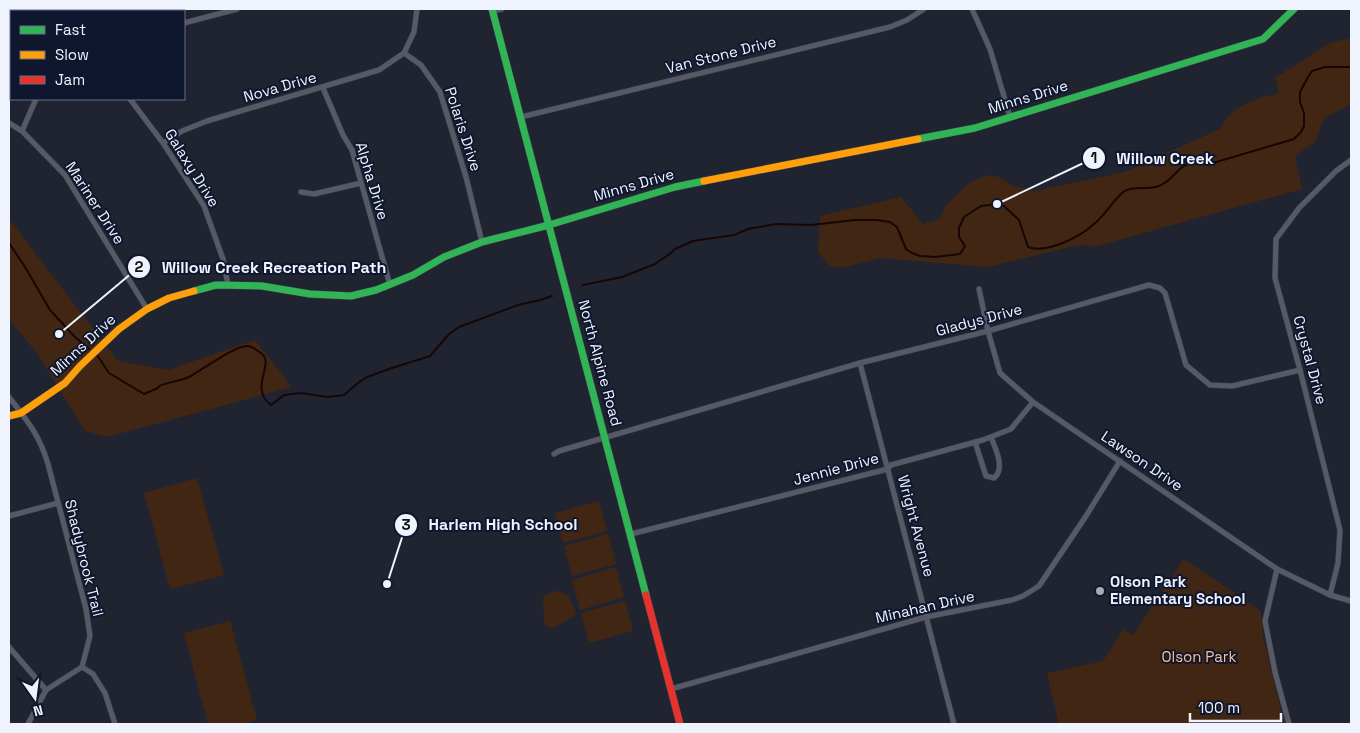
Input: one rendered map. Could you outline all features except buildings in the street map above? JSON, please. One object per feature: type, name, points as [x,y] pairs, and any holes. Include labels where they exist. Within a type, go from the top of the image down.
[{"type":"street","points":[[185,23],[237,9]]},
{"type":"street","points":[[404,53],[414,32],[417,9]]},
{"type":"street","points":[[493,10],[502,9]]},
{"type":"street","name":"Van Stone Drive","points":[[521,118],[890,27],[907,20],[924,9]]},
{"type":"street","points":[[972,9],[990,49],[1010,117]]},
{"type":"street","name":"Minns Drive","points":[[9,416],[20,412],[65,383],[100,346],[147,309],[169,298],[216,285],[262,286],[310,294],[351,296],[376,290],[413,275],[444,257],[482,242],[548,225],[675,187],[975,128],[1263,39],[1294,9]]},
{"type":"street","name":"North Alpine Road","points":[[493,10],[680,724]]},
{"type":"street","name":"Nova Drive","points":[[163,144],[182,131],[207,121],[379,70],[404,53]]},
{"type":"street","name":"Polaris Drive","points":[[404,53],[421,65],[440,92],[466,177],[482,242]]},
{"type":"street","name":"Alpha Drive","points":[[323,88],[352,150],[390,285]]},
{"type":"street","points":[[22,131],[36,100]]},
{"type":"street","name":"Galaxy Drive","points":[[131,100],[163,144],[204,206],[223,259],[228,285]]},
{"type":"street","name":"Mariner Drive","points":[[9,123],[22,131],[65,175],[147,309]]},
{"type":"street","name":"Crystal Drive","points":[[1330,595],[1338,563],[1340,530],[1275,278],[1276,239],[1299,208],[1336,171],[1351,160]]},
{"type":"street","points":[[301,192],[314,194],[361,182]]},
{"type":"street","name":"Gladys Drive","points":[[554,454],[559,450],[606,438],[860,363],[988,331],[1149,285],[1160,288],[1165,293],[1186,365],[1210,385],[1232,386],[1300,370]]},
{"type":"street","name":"Lawson Drive","points":[[979,289],[1000,373],[1033,402],[1277,569],[1330,595],[1351,600]]},
{"type":"street","name":"Wright Avenue","points":[[860,363],[954,724]]},
{"type":"street","name":"Shadybrook Trail","points":[[9,398],[34,429],[43,446],[86,609],[90,636],[82,667]]},
{"type":"street","name":"Jennie Drive","points":[[631,534],[888,469],[891,465],[991,437],[1010,429],[1033,402]]},
{"type":"street","points":[[975,442],[986,476],[994,478],[999,473],[1000,468],[991,437]]},
{"type":"street","name":"Minahan Drive","points":[[671,689],[926,617],[1012,600],[1023,596],[1039,586],[1120,461]]},
{"type":"street","points":[[9,516],[58,503]]},
{"type":"street","points":[[1277,569],[1265,621],[1275,672],[1289,724]]},
{"type":"street","points":[[9,647],[46,690]]},
{"type":"street","points":[[28,724],[46,690],[82,667],[93,674],[104,693],[115,724]]},
{"type":"green space","points":[[1351,38],[1351,104],[1324,118],[1316,141],[1295,156],[1302,189],[1097,246],[1078,245],[988,267],[881,258],[841,268],[830,266],[818,252],[820,216],[901,197],[923,224],[940,219],[945,206],[969,183],[988,175],[999,177],[1013,186],[1034,191],[1125,172],[1220,129],[1238,108],[1279,93],[1275,78],[1330,43]]},
{"type":"green space","points":[[9,219],[118,361],[168,370],[255,340],[292,387],[107,437],[85,431],[37,353],[9,319]]},
{"type":"green space","points":[[197,478],[224,575],[170,589],[144,493]]},
{"type":"green space","points":[[599,501],[607,531],[563,543],[555,513]]},
{"type":"green space","points":[[608,534],[616,564],[572,576],[564,546]]},
{"type":"green space","name":"Olson Park","points":[[1184,559],[1261,611],[1263,636],[1284,724],[1059,724],[1047,673],[1103,661],[1123,630],[1133,635]]},
{"type":"green space","points":[[616,567],[624,597],[580,610],[572,580]]},
{"type":"green space","points":[[553,591],[563,593],[569,597],[576,614],[556,627],[551,628],[544,624],[543,597]]},
{"type":"green space","points":[[625,601],[633,631],[589,643],[581,613]]},
{"type":"green space","points":[[230,621],[257,720],[242,724],[208,724],[184,633]]},
{"type":"waterway","points":[[583,285],[622,277],[655,264],[675,249],[693,241],[734,235],[748,229],[776,224],[811,225],[855,220],[890,222],[897,227],[906,249],[912,253],[920,256],[935,257],[960,254],[965,246],[959,237],[959,228],[964,217],[981,206],[997,204],[1004,206],[1019,220],[1028,247],[1035,249],[1053,246],[1072,239],[1088,229],[1102,217],[1126,190],[1162,185],[1177,171],[1191,163],[1213,163],[1294,139],[1304,126],[1304,113],[1300,102],[1300,92],[1312,71],[1325,67],[1351,67]]},
{"type":"waterway","points":[[9,243],[50,310],[89,349]]},
{"type":"waterway","points":[[97,355],[109,373],[144,394],[159,386],[189,377],[234,350],[241,347],[251,347],[265,357],[266,363],[262,391],[271,405],[284,395],[301,393],[327,397],[344,395],[367,377],[430,356],[449,334],[459,327],[518,305],[552,296]]},
{"type":"traffic: fast","points":[[492,9],[646,595]]},
{"type":"traffic: fast","points":[[918,139],[975,128],[1263,39],[1294,9]]},
{"type":"traffic: fast","points":[[194,291],[216,285],[262,286],[310,294],[351,296],[376,290],[413,275],[444,257],[482,242],[549,225],[675,187],[704,181]]},
{"type":"traffic: slow","points":[[704,181],[918,139]]},
{"type":"traffic: slow","points":[[9,416],[21,413],[65,383],[119,329],[147,309],[169,298],[194,291]]},
{"type":"traffic: jam","points":[[646,595],[680,724]]},
{"type":"place","name":"Willow Creek","points":[[997,204]]},
{"type":"place","name":"Willow Creek Recreation Path","points":[[59,334]]},
{"type":"place","name":"Harlem High School","points":[[387,584]]},
{"type":"place","name":"Olson Park Elementary School","points":[[1100,591]]}]
